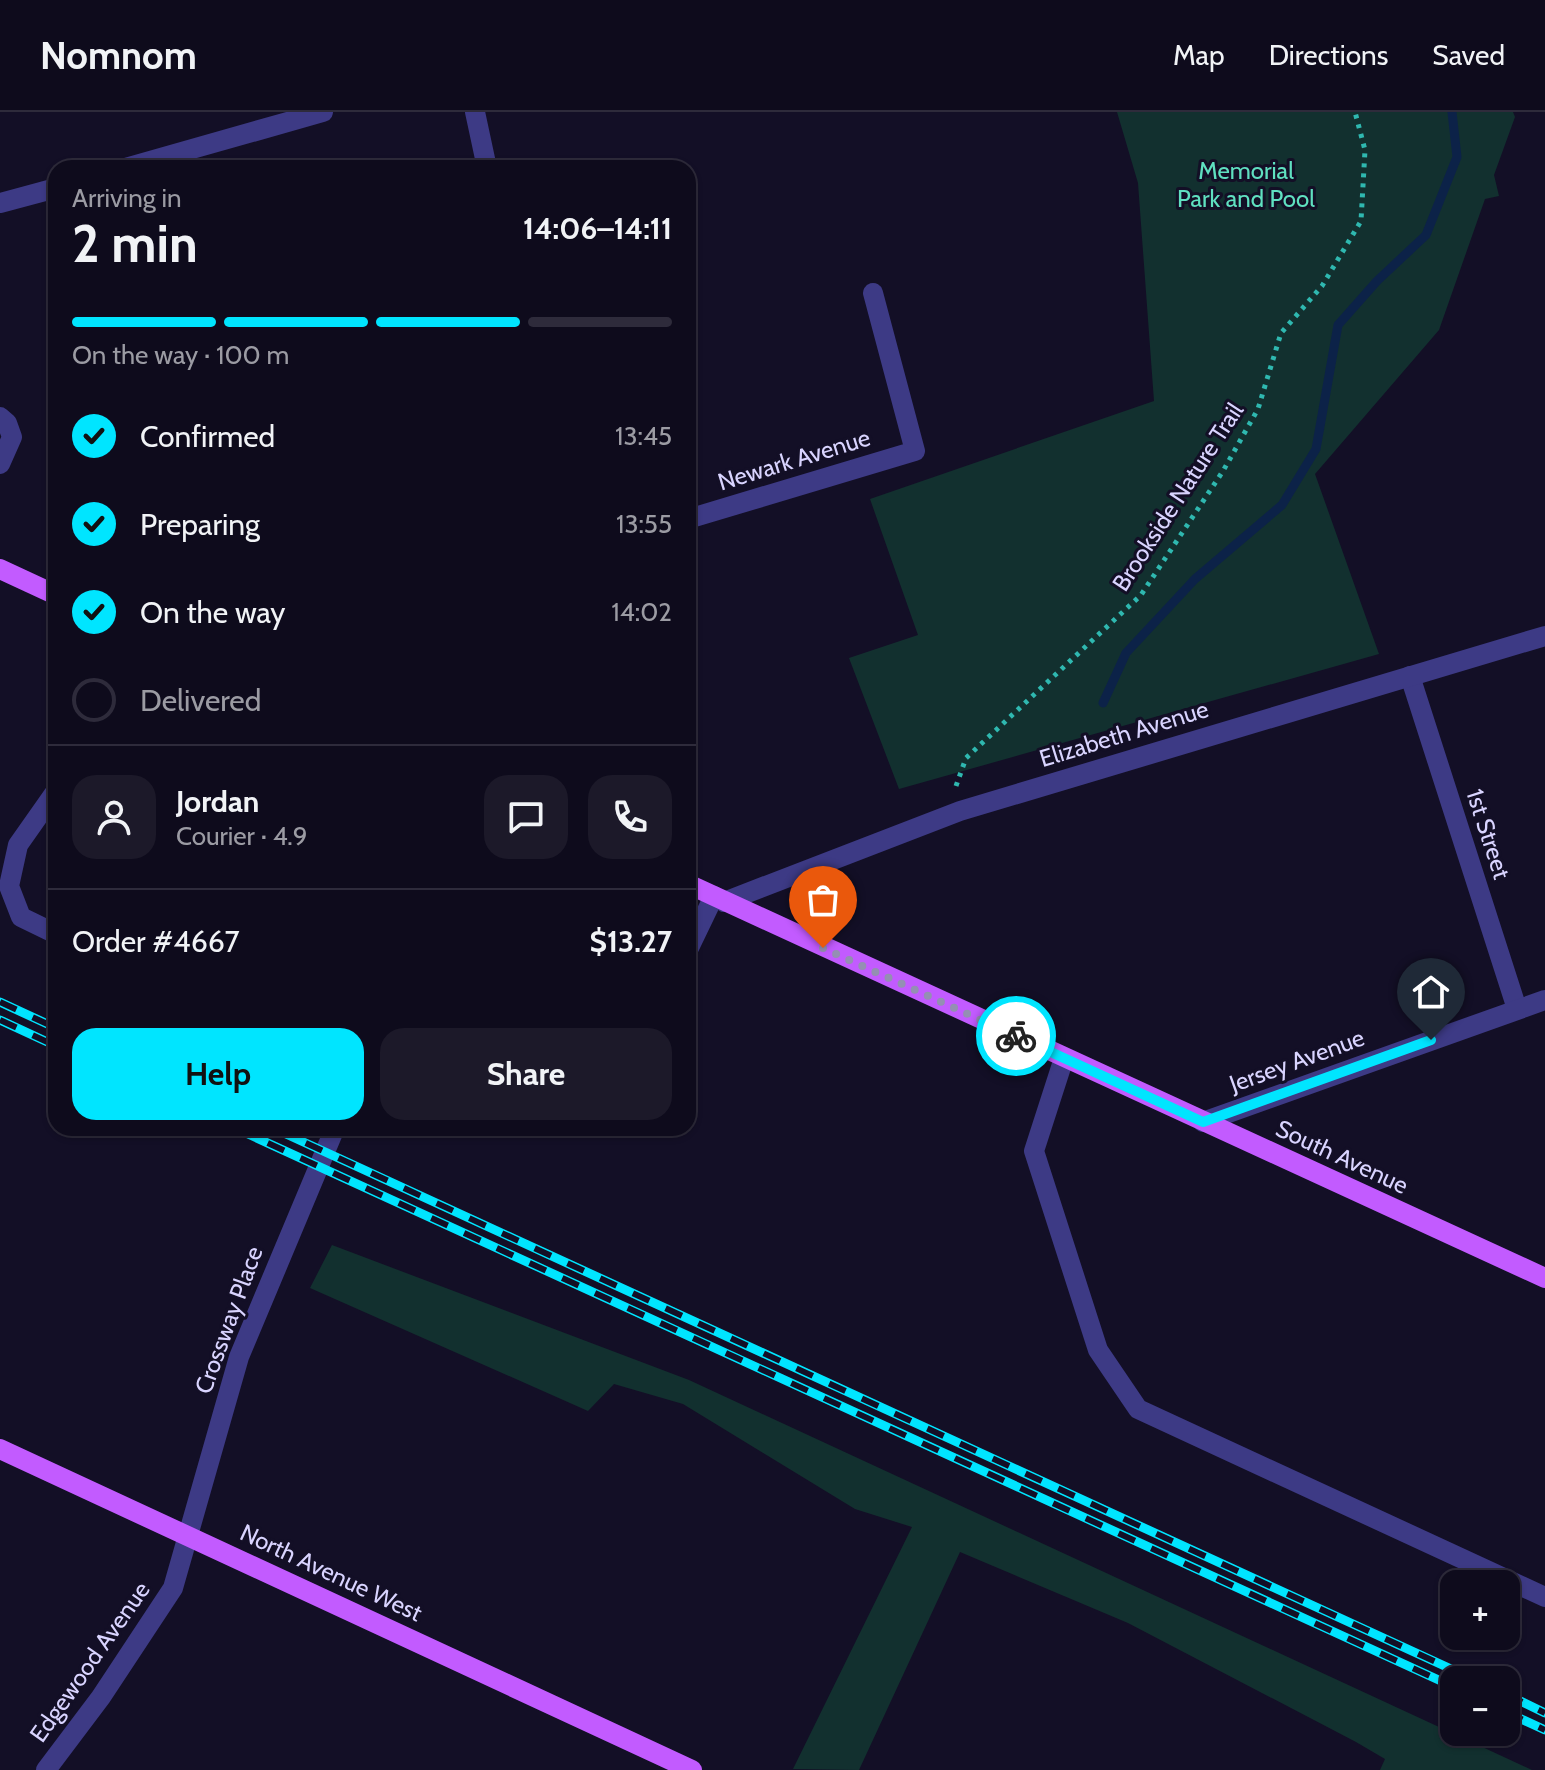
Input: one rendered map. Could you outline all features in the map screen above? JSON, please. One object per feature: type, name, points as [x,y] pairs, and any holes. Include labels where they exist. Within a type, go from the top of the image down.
[{"type":"main road","points":[[0,569],[48,591]]},
{"type":"main road","name":"South Avenue","points":[[696,888],[1545,1278]]},
{"type":"main road","name":"North Avenue West","points":[[0,1449],[692,1770]]},
{"type":"street","points":[[153,160],[323,112]]},
{"type":"street","points":[[475,112],[485,160]]},
{"type":"street","points":[[0,203],[48,190]]},
{"type":"street","name":"Newark Avenue","points":[[696,517],[915,451],[873,293]]},
{"type":"street","points":[[0,417],[7,423],[12,437],[0,464]]},
{"type":"street","name":"Elizabeth Avenue","points":[[719,899],[960,811],[1545,636]]},
{"type":"street","name":"1st Street","points":[[1410,676],[1517,1009]]},
{"type":"street","points":[[48,802],[18,845],[9,886],[21,917],[48,930]]},
{"type":"street","points":[[696,937],[719,899]]},
{"type":"street","name":"Jersey Avenue","points":[[1203,1122],[1545,1000]]},
{"type":"street","points":[[1064,1058],[1034,1151],[1098,1350],[1138,1409],[1545,1597]]},
{"type":"street","name":"Crossway Place","points":[[190,1536],[239,1357],[332,1136]]},
{"type":"street","name":"Edgewood Avenue","points":[[46,1770],[101,1697],[173,1588],[190,1536]]},
{"type":"path","name":"Brookside Nature Trail","points":[[960,811],[955,784],[966,758],[1141,595],[1223,471],[1258,409],[1281,333],[1322,286],[1361,221],[1365,150],[1355,112]]},
{"type":"green space","name":"Memorial Park and Pool","points":[[1117,112],[1513,112],[1515,117],[1494,175],[1499,196],[1485,199],[1439,330],[1315,474],[1379,654],[899,789],[849,658],[918,635],[870,499],[1154,401],[1138,183]]},
{"type":"green space","points":[[332,1245],[689,1380],[1440,1727],[1440,1746],[1480,1746],[1532,1770],[1380,1770],[1385,1759],[1356,1742],[1128,1623],[960,1552],[859,1770],[793,1769],[912,1527],[855,1509],[683,1404],[614,1384],[588,1411],[310,1288]]},
{"type":"waterway","points":[[1103,703],[1126,653],[1195,579],[1282,505],[1316,449],[1338,325],[1377,281],[1426,235],[1457,157],[1452,112]]},
{"type":"railway","points":[[0,1002],[48,1024]]},
{"type":"railway","points":[[0,1020],[48,1042]]},
{"type":"railway","points":[[252,1136],[1440,1681]]},
{"type":"railway","points":[[290,1136],[1445,1666]]},
{"type":"railway","points":[[1520,1701],[1545,1713]]},
{"type":"railway","points":[[1520,1718],[1545,1730]]},
{"type":"way so far","points":[[823,948],[1016,1036]]},
{"type":"route","points":[[1016,1036],[1203,1122],[1431,1040]]}]
